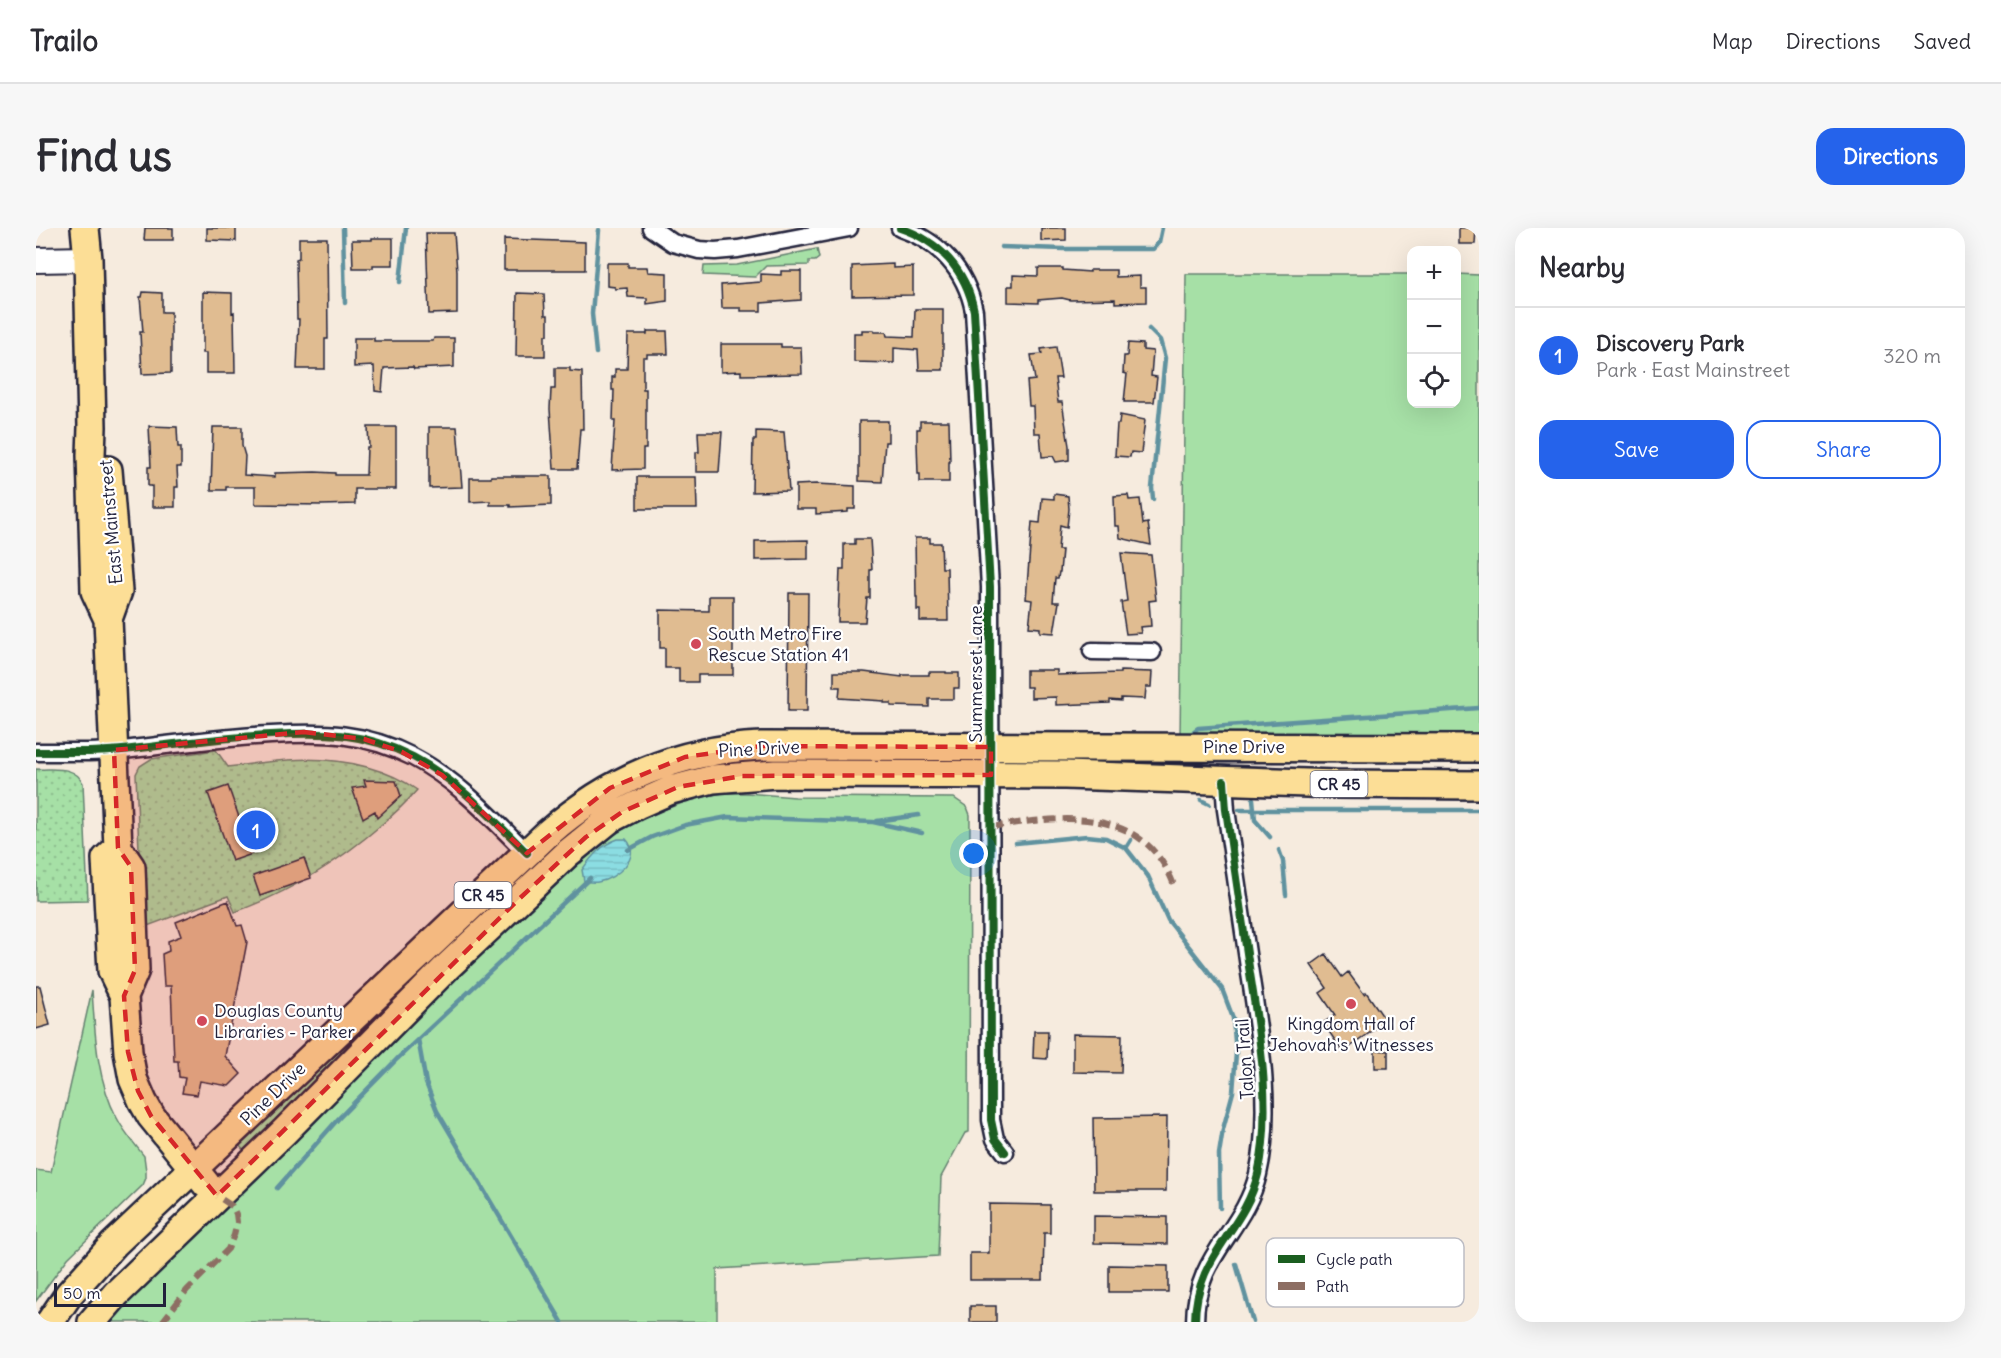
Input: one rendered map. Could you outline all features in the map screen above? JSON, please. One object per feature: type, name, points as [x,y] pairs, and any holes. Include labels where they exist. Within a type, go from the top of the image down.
[{"type":"main road","name":"East Mainstreet","points":[[86,228],[95,591],[108,619],[118,848],[106,859],[112,970],[124,996],[128,1052],[131,1072],[138,1091],[151,1116],[217,1196]]},
{"type":"main road","name":"East Mainstreet","points":[[88,259],[101,228]]},
{"type":"main road","points":[[36,260],[88,259]]},
{"type":"main road","name":"Pine Drive","points":[[195,1169],[567,817],[609,788],[651,768],[685,757],[761,746],[1479,748]]},
{"type":"main road","name":"Pine Drive","points":[[217,1196],[285,1131],[427,986],[586,837],[622,812],[678,787],[704,780],[776,774],[992,775],[1479,785]]},
{"type":"main road","points":[[50,1322],[74,1288],[114,1244],[195,1169]]},
{"type":"main road","points":[[92,1322],[116,1294],[217,1196]]},
{"type":"street","points":[[651,228],[673,243],[715,251],[738,249],[849,228]]},
{"type":"street","name":"Summerset Lane","points":[[900,228],[927,241],[948,257],[968,287],[974,311],[990,577],[991,1112],[996,1139],[1005,1152]]},
{"type":"street","points":[[1092,651],[1152,652]]},
{"type":"street","points":[[36,752],[114,750],[218,738],[304,732],[329,733],[364,739],[402,752],[442,775],[467,794],[527,853]]},
{"type":"street","name":"Talon Trail","points":[[1195,1322],[1196,1298],[1205,1271],[1241,1214],[1258,1175],[1264,1133],[1263,1083],[1256,1006],[1226,810],[1224,781]]},
{"type":"highlighted area","points":[[304,732],[364,739],[402,752],[442,775],[527,853],[610,788],[685,757],[761,746],[991,747],[991,775],[742,776],[678,787],[622,812],[586,837],[519,899],[217,1196],[151,1116],[138,1091],[128,1052],[124,996],[135,970],[131,867],[118,848],[114,750]]},
{"type":"green space","points":[[817,249],[819,258],[809,261],[809,265],[766,266],[755,277],[703,275],[704,266],[737,265]]},
{"type":"green space","points":[[1186,274],[1407,274],[1407,408],[1461,408],[1461,274],[1479,275],[1479,738],[1180,738]]},
{"type":"green space","points":[[216,750],[228,767],[281,760],[314,759],[349,763],[380,771],[417,790],[390,818],[347,853],[293,886],[235,912],[228,896],[142,928],[136,774],[140,766],[151,759]]},
{"type":"green space","points":[[36,769],[69,771],[75,773],[83,783],[88,900],[36,901]]},
{"type":"green space","points":[[723,793],[795,797],[954,798],[967,807],[970,815],[969,1132],[965,1133],[941,1177],[938,1256],[717,1269],[717,1322],[105,1322],[574,859],[581,863],[609,838],[646,817],[686,802]]},
{"type":"green space","points":[[497,894],[502,898],[254,1145],[244,1151],[239,1145],[250,1130]]},
{"type":"green space","points":[[92,990],[98,1055],[105,1087],[120,1123],[144,1156],[146,1178],[143,1185],[68,1258],[36,1301],[36,1170],[51,1172]]},
{"type":"water","points":[[618,839],[626,839],[630,846],[631,853],[625,866],[605,880],[584,881],[582,870],[589,860],[602,848]]},
{"type":"building","points":[[145,228],[173,228],[173,240],[144,240]]},
{"type":"building","points":[[207,228],[236,228],[236,241],[207,240]]},
{"type":"building","points":[[1041,228],[1066,228],[1066,240],[1041,241]]},
{"type":"building","points":[[1459,228],[1476,228],[1475,244],[1459,244]]},
{"type":"building","points":[[426,233],[454,233],[457,313],[429,314]]},
{"type":"building","points":[[299,238],[327,238],[328,339],[325,339],[325,369],[297,369],[299,319],[297,319],[296,259],[299,258]]},
{"type":"building","points":[[372,238],[393,238],[393,265],[353,268],[352,240],[372,240]]},
{"type":"building","points":[[504,239],[585,242],[585,270],[504,270]]},
{"type":"building","points":[[607,263],[628,263],[628,267],[647,267],[648,272],[667,273],[667,301],[647,304],[647,298],[628,297],[627,288],[615,289],[615,287],[607,286]]},
{"type":"building","points":[[893,264],[893,268],[913,267],[913,295],[852,296],[852,266]]},
{"type":"building","points":[[1038,268],[1063,268],[1063,270],[1090,272],[1090,270],[1116,270],[1116,277],[1140,276],[1140,287],[1146,287],[1146,302],[1115,303],[1115,299],[1070,300],[1062,298],[1038,300],[1038,303],[1008,302],[1008,286],[1013,286],[1013,275],[1038,276]]},
{"type":"building","points":[[781,271],[801,271],[801,300],[761,303],[761,311],[722,308],[721,285],[761,282],[761,274],[781,275]]},
{"type":"building","points":[[143,292],[162,293],[162,312],[171,312],[171,373],[142,374],[140,332],[143,332],[140,297]]},
{"type":"building","points":[[203,292],[232,293],[235,373],[206,373],[206,353],[203,353]]},
{"type":"building","points":[[517,293],[544,294],[545,315],[548,315],[545,356],[516,356]]},
{"type":"building","points":[[915,309],[943,309],[943,370],[919,370],[918,350],[894,348],[894,363],[854,362],[854,333],[874,330],[874,332],[886,332],[887,336],[914,337]]},
{"type":"building","points":[[647,331],[667,331],[668,354],[647,354],[647,357],[643,357],[643,389],[646,389],[646,449],[643,449],[643,469],[612,470],[615,421],[613,421],[612,377],[615,377],[615,369],[627,369],[628,334],[647,334]]},
{"type":"building","points":[[354,338],[374,338],[374,341],[433,341],[434,338],[454,338],[454,367],[384,368],[382,392],[375,391],[374,366],[354,367]]},
{"type":"building","points":[[1128,343],[1143,344],[1143,350],[1153,351],[1151,376],[1157,377],[1154,402],[1124,402],[1127,374],[1123,373],[1124,356],[1127,356]]},
{"type":"building","points":[[721,344],[781,344],[781,347],[801,347],[802,374],[741,375],[741,371],[721,372]]},
{"type":"building","points":[[1056,347],[1061,378],[1055,378],[1058,402],[1062,402],[1069,460],[1056,462],[1053,456],[1042,457],[1040,433],[1034,433],[1033,406],[1029,406],[1027,381],[1035,380],[1031,355],[1042,354],[1041,349]]},
{"type":"building","points":[[555,368],[570,368],[570,371],[582,372],[583,429],[580,429],[577,469],[554,469],[550,409],[551,389],[555,389]]},
{"type":"building","points":[[1120,415],[1145,420],[1141,453],[1131,452],[1130,457],[1115,456],[1117,424],[1119,424]]},
{"type":"building","points":[[859,421],[888,421],[888,442],[885,442],[882,482],[859,481]]},
{"type":"building","points":[[920,421],[949,421],[949,482],[920,482],[917,429],[920,429]]},
{"type":"building","points":[[149,426],[177,427],[178,447],[181,447],[181,467],[177,467],[178,487],[175,487],[175,507],[152,507],[152,486],[148,486],[148,467],[151,467]]},
{"type":"building","points":[[213,427],[242,427],[244,475],[275,477],[275,473],[315,472],[335,473],[335,475],[366,475],[367,447],[369,447],[368,427],[396,427],[396,489],[355,489],[355,504],[322,505],[255,504],[255,487],[226,487],[226,490],[211,490]]},
{"type":"building","points":[[429,427],[457,427],[462,487],[429,488]]},
{"type":"building","points":[[756,431],[784,432],[789,491],[752,492],[753,440],[756,440]]},
{"type":"building","points":[[698,432],[722,432],[719,472],[696,472],[696,452],[699,452]]},
{"type":"building","points":[[491,476],[551,476],[551,505],[510,507],[510,505],[490,505],[490,501],[470,502],[470,478],[491,478]]},
{"type":"building","points":[[637,477],[696,477],[697,509],[637,509]]},
{"type":"building","points":[[796,485],[855,486],[855,509],[848,509],[848,512],[816,514],[816,509],[796,509]]},
{"type":"building","points":[[1054,494],[1068,496],[1069,509],[1067,527],[1060,525],[1058,550],[1062,550],[1060,572],[1058,578],[1055,578],[1053,602],[1059,602],[1054,633],[1040,632],[1040,628],[1029,627],[1032,600],[1026,599],[1032,522],[1040,523],[1042,498],[1054,499]]},
{"type":"building","points":[[1128,495],[1129,500],[1140,499],[1143,524],[1148,523],[1151,545],[1120,538],[1119,526],[1115,526],[1114,496]]},
{"type":"building","points":[[915,538],[930,538],[930,543],[941,543],[942,568],[947,568],[948,621],[920,621],[920,610],[917,610],[916,597]]},
{"type":"building","points":[[855,539],[870,539],[872,570],[870,570],[870,598],[867,598],[865,622],[838,622],[840,569],[844,569],[844,544],[855,544]]},
{"type":"building","points":[[808,540],[808,559],[755,560],[755,541]]},
{"type":"building","points":[[1121,553],[1151,555],[1156,600],[1149,601],[1151,626],[1140,627],[1141,633],[1126,634],[1121,602],[1127,601]]},
{"type":"building","points":[[789,593],[808,593],[807,711],[788,711]]},
{"type":"building","name":"South Metro Fire Rescue Station 41","points":[[709,596],[733,596],[733,675],[698,675],[698,682],[679,682],[679,668],[665,668],[665,648],[660,648],[660,610],[709,611]]},
{"type":"building","points":[[1026,670],[1057,670],[1057,675],[1120,673],[1120,671],[1152,672],[1151,687],[1146,687],[1145,699],[1121,698],[1121,701],[1110,700],[1110,703],[1056,705],[1056,697],[1031,698],[1031,687],[1026,687]]},
{"type":"building","points":[[834,672],[864,672],[902,677],[902,675],[929,675],[929,672],[959,673],[959,688],[954,688],[954,699],[929,699],[929,707],[891,706],[891,703],[884,703],[884,701],[839,698],[840,687],[834,687]]},
{"type":"building","points":[[364,780],[396,781],[401,796],[377,818],[375,811],[363,818],[352,788],[366,786]]},
{"type":"building","points":[[228,786],[252,854],[232,861],[208,793]]},
{"type":"building","points":[[304,858],[311,878],[260,896],[253,876]]},
{"type":"building","name":"Douglas County Libraries - Parker","points":[[228,901],[237,926],[242,925],[247,942],[225,1056],[241,1074],[229,1086],[200,1081],[197,1095],[182,1093],[185,1078],[179,1077],[178,1061],[174,1061],[171,986],[164,986],[162,954],[169,951],[168,941],[181,936],[176,922]]},
{"type":"building","name":"Kingdom Hall of Jehovah's Witnesses","points":[[1326,954],[1342,977],[1348,972],[1364,994],[1366,992],[1386,1021],[1343,1052],[1323,1023],[1335,1015],[1320,993],[1327,988],[1311,965]]},
{"type":"building","points":[[36,986],[40,986],[50,1025],[36,1029]]},
{"type":"building","points":[[1034,1031],[1048,1031],[1047,1059],[1033,1058]]},
{"type":"building","points":[[1073,1034],[1122,1035],[1121,1073],[1073,1072]]},
{"type":"building","points":[[1375,1050],[1388,1051],[1388,1068],[1375,1068]]},
{"type":"building","points":[[1167,1117],[1166,1191],[1094,1191],[1093,1118]]},
{"type":"building","points":[[989,1204],[1050,1205],[1050,1233],[1044,1233],[1043,1280],[970,1280],[970,1253],[989,1253]]},
{"type":"building","points":[[1094,1216],[1167,1217],[1167,1244],[1094,1243]]},
{"type":"building","points":[[1109,1265],[1168,1266],[1168,1292],[1109,1292]]},
{"type":"building","points":[[970,1306],[996,1306],[996,1322],[970,1322]]},
{"type":"waterway","points":[[343,228],[345,303]]},
{"type":"waterway","points":[[400,282],[406,228]]},
{"type":"waterway","points":[[1001,247],[1153,249],[1159,242],[1162,228]]},
{"type":"waterway","points":[[596,353],[592,314],[599,230]]},
{"type":"waterway","points":[[1149,329],[1160,340],[1165,358],[1152,488],[1153,499]]},
{"type":"waterway","points":[[1194,731],[1198,728],[1479,708]]},
{"type":"waterway","points":[[1253,799],[1255,820],[1270,837]]},
{"type":"waterway","points":[[1201,800],[1209,804]]},
{"type":"waterway","points":[[1239,810],[1479,810]]},
{"type":"waterway","points":[[877,821],[919,815]]},
{"type":"waterway","points":[[628,850],[652,837],[685,825],[728,817],[873,822],[922,833]]},
{"type":"waterway","points":[[1016,843],[1087,836],[1106,838],[1126,848],[1148,876],[1168,920],[1222,989],[1233,1018],[1236,1053],[1233,1092],[1219,1154],[1220,1208]]},
{"type":"waterway","points":[[1126,848],[1131,840]]},
{"type":"waterway","points":[[1279,850],[1283,861],[1286,895]]},
{"type":"waterway","points":[[277,1188],[339,1118],[397,1059],[590,878]]},
{"type":"waterway","points":[[418,1039],[426,1083],[437,1111],[562,1322]]},
{"type":"waterway","points":[[1236,1264],[1253,1322]]},
{"type":"marked path","points":[[991,827],[1071,819],[1121,828],[1142,840],[1160,859],[1174,885]]},
{"type":"marked path","points":[[162,1322],[187,1290],[228,1249],[237,1222],[236,1214],[232,1206],[217,1196]]},
{"type":"cycle path","points":[[900,228],[927,241],[949,259],[965,283],[974,311],[990,587],[991,1120],[995,1139],[1005,1152]]},
{"type":"cycle path","points":[[36,752],[114,751],[290,734],[326,734],[361,738],[395,749],[429,766],[473,800],[527,853]]},
{"type":"cycle path","points":[[1195,1322],[1197,1299],[1203,1279],[1211,1261],[1242,1212],[1258,1174],[1264,1124],[1260,1044],[1226,810],[1224,781]]},
{"type":"place","name":"South Metro Fire Rescue Station 41","points":[[696,644]]},
{"type":"place","name":"Discovery Park","points":[[256,830]]},
{"type":"place","name":"Kingdom Hall of Jehovah's Witnesses","points":[[1351,1004]]},
{"type":"place","name":"Douglas County Libraries - Parker","points":[[202,1021]]}]
